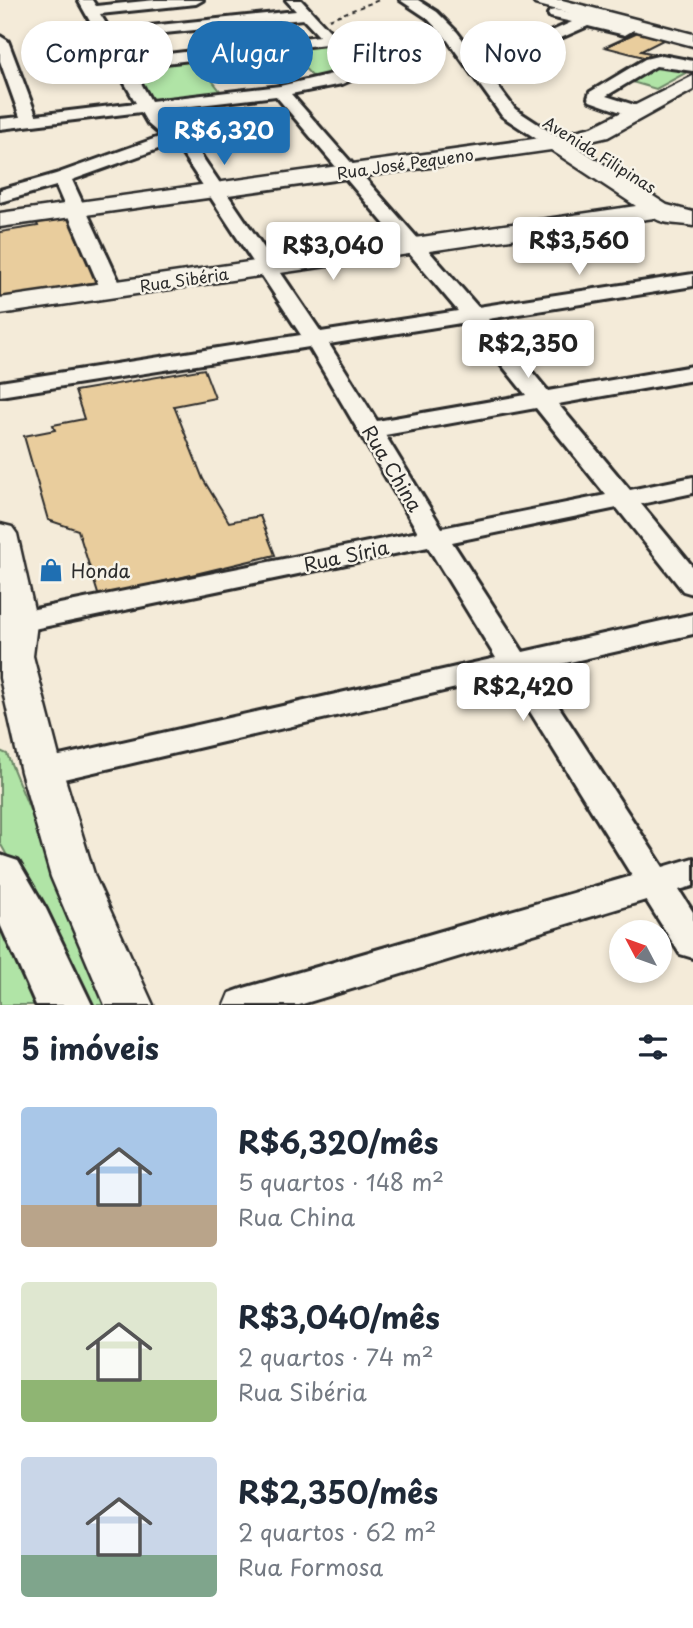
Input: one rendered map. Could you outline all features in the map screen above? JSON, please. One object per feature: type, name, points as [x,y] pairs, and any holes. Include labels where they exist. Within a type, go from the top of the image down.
[{"type":"highway","points":[[0,875],[20,909],[64,1005]]},
{"type":"main road","points":[[541,0],[687,27]]},
{"type":"main road","points":[[565,5],[592,19],[635,25],[693,40]]},
{"type":"main road","name":"Rua José Pequeno","points":[[0,220],[566,141],[600,132],[693,82]]},
{"type":"main road","points":[[666,97],[693,108]]},
{"type":"main road","name":"Avenida Filipinas","points":[[566,141],[663,203],[693,232]]},
{"type":"main road","points":[[663,203],[693,219]]},
{"type":"main road","name":"Avenida Filipinas","points":[[663,203],[693,211]]},
{"type":"main road","name":"Rua Sibéria","points":[[0,306],[414,247],[663,203]]},
{"type":"main road","points":[[0,534],[8,636],[42,772],[73,877],[129,1005]]},
{"type":"street","points":[[88,5],[196,0]]},
{"type":"street","points":[[173,26],[302,10],[314,0]]},
{"type":"street","name":"Avenida Filipinas","points":[[407,0],[425,9],[449,30],[488,85],[505,103],[508,112],[566,141]]},
{"type":"street","name":"Rua China","points":[[88,5],[97,21]]},
{"type":"street","points":[[302,10],[327,37]]},
{"type":"street","points":[[173,58],[327,39]]},
{"type":"street","points":[[0,41],[30,120]]},
{"type":"street","points":[[639,112],[601,101],[596,95],[651,62],[668,61],[693,66]]},
{"type":"street","points":[[0,124],[280,91],[327,82]]},
{"type":"street","name":"Rua China","points":[[133,84],[159,125],[188,149],[218,190],[315,339],[434,536],[693,943]]},
{"type":"street","points":[[280,91],[473,315],[693,585]]},
{"type":"street","points":[[0,196],[62,178],[175,137]]},
{"type":"street","points":[[62,178],[112,290]]},
{"type":"street","points":[[0,389],[693,280]]},
{"type":"street","points":[[370,430],[693,373]]},
{"type":"street","name":"Rua Síria","points":[[8,636],[434,536],[693,485]]},
{"type":"street","points":[[42,772],[693,624]]},
{"type":"street","points":[[244,1005],[693,872]]},
{"type":"lane","points":[[566,34],[592,19]]},
{"type":"path","points":[[302,10],[379,0]]},
{"type":"green space","points":[[313,44],[327,45],[327,79],[317,81],[313,77]]},
{"type":"green space","points":[[187,59],[187,84],[215,84],[224,96],[150,102],[140,84],[173,84],[173,60]]},
{"type":"green space","points":[[660,62],[691,70],[656,89],[625,80]]},
{"type":"green space","points":[[0,751],[7,754],[110,1005],[84,1005],[66,961],[0,843]]},
{"type":"green space","points":[[0,924],[40,1005],[0,1005]]},
{"type":"building","points":[[640,31],[667,38],[641,51],[655,54],[647,58],[605,47]]},
{"type":"building","points":[[63,217],[72,220],[98,282],[70,286],[72,292],[0,303],[0,232],[38,226],[36,221]]},
{"type":"building","points":[[204,369],[215,398],[174,406],[203,479],[229,522],[260,516],[275,555],[99,597],[78,530],[48,520],[24,436],[55,430],[53,425],[84,419],[75,391]]},
{"type":"place","name":"Honda","points":[[51,570]]}]
